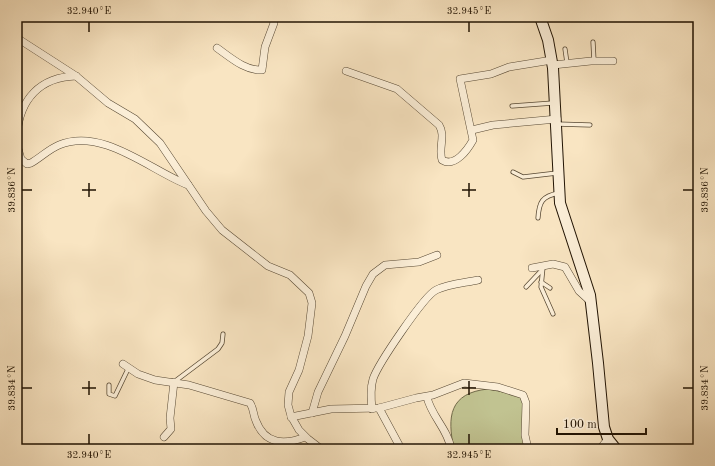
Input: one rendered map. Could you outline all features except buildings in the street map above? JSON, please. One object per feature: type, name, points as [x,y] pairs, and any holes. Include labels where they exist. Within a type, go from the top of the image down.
[{"type":"street","points":[[217,48],[248,68],[262,70],[265,47],[274,23],[272,17]]},
{"type":"street","points":[[540,17],[545,30],[552,63],[557,121],[558,173],[564,218],[587,282],[591,302],[604,427],[608,439],[616,449]]},
{"type":"street","points":[[17,38],[76,76],[108,103],[130,115],[155,138],[210,215],[231,238],[268,266],[293,277],[311,296],[312,308],[307,344],[299,370],[289,392],[288,405],[291,417],[305,437],[321,449]]},
{"type":"street","points":[[17,44],[33,48]]},
{"type":"street","points":[[346,71],[397,89],[439,125],[442,133],[441,156],[444,161],[454,161],[468,149],[473,140],[460,79],[491,74],[509,67],[552,63],[567,64],[594,61],[613,61]]},
{"type":"street","points":[[17,134],[21,116],[37,89],[54,80],[76,76]]},
{"type":"street","points":[[472,130],[500,125],[557,121]]},
{"type":"street","points":[[17,145],[21,159],[27,164],[60,145],[78,141],[88,142],[135,157],[188,185]]},
{"type":"street","points":[[312,413],[318,392],[345,336],[366,286],[373,274],[385,265],[419,262],[437,255]]},
{"type":"street","points":[[532,268],[543,268],[557,264],[565,267],[579,291],[591,302]]},
{"type":"street","points":[[399,445],[375,408],[371,387],[378,367],[395,341],[433,292],[444,287],[478,280]]},
{"type":"street","points":[[125,366],[155,380],[174,382],[250,403],[259,427],[268,436],[283,446],[305,437]]},
{"type":"street","points":[[164,437],[171,429],[170,418],[174,382]]},
{"type":"street","points":[[291,417],[331,409],[375,408],[416,398],[427,397],[467,382],[520,392],[523,395],[526,403],[524,426],[528,449]]},
{"type":"street","points":[[427,397],[431,409],[447,433],[451,449]]},
{"type":"street","points":[[600,449],[608,439]]},
{"type":"street","points":[[295,441],[297,449]]},
{"type":"lane","points":[[593,42],[594,61]]},
{"type":"lane","points":[[565,48],[567,64]]},
{"type":"lane","points":[[512,106],[556,103]]},
{"type":"lane","points":[[557,121],[590,125]]},
{"type":"lane","points":[[513,172],[523,177],[558,173]]},
{"type":"lane","points":[[538,218],[539,205],[542,199],[550,194],[560,193]]},
{"type":"lane","points":[[543,268],[541,288],[553,314]]},
{"type":"lane","points":[[526,286],[543,268]]},
{"type":"lane","points":[[541,282],[550,288]]},
{"type":"lane","points":[[174,382],[218,349],[223,334]]},
{"type":"lane","points":[[109,385],[109,394],[115,396],[125,366]]},
{"type":"lane","points":[[691,449],[698,444]]},
{"type":"green space","points":[[488,389],[518,395],[523,399],[526,449],[454,449],[451,417],[454,408],[458,401],[465,396],[475,391]]}]
